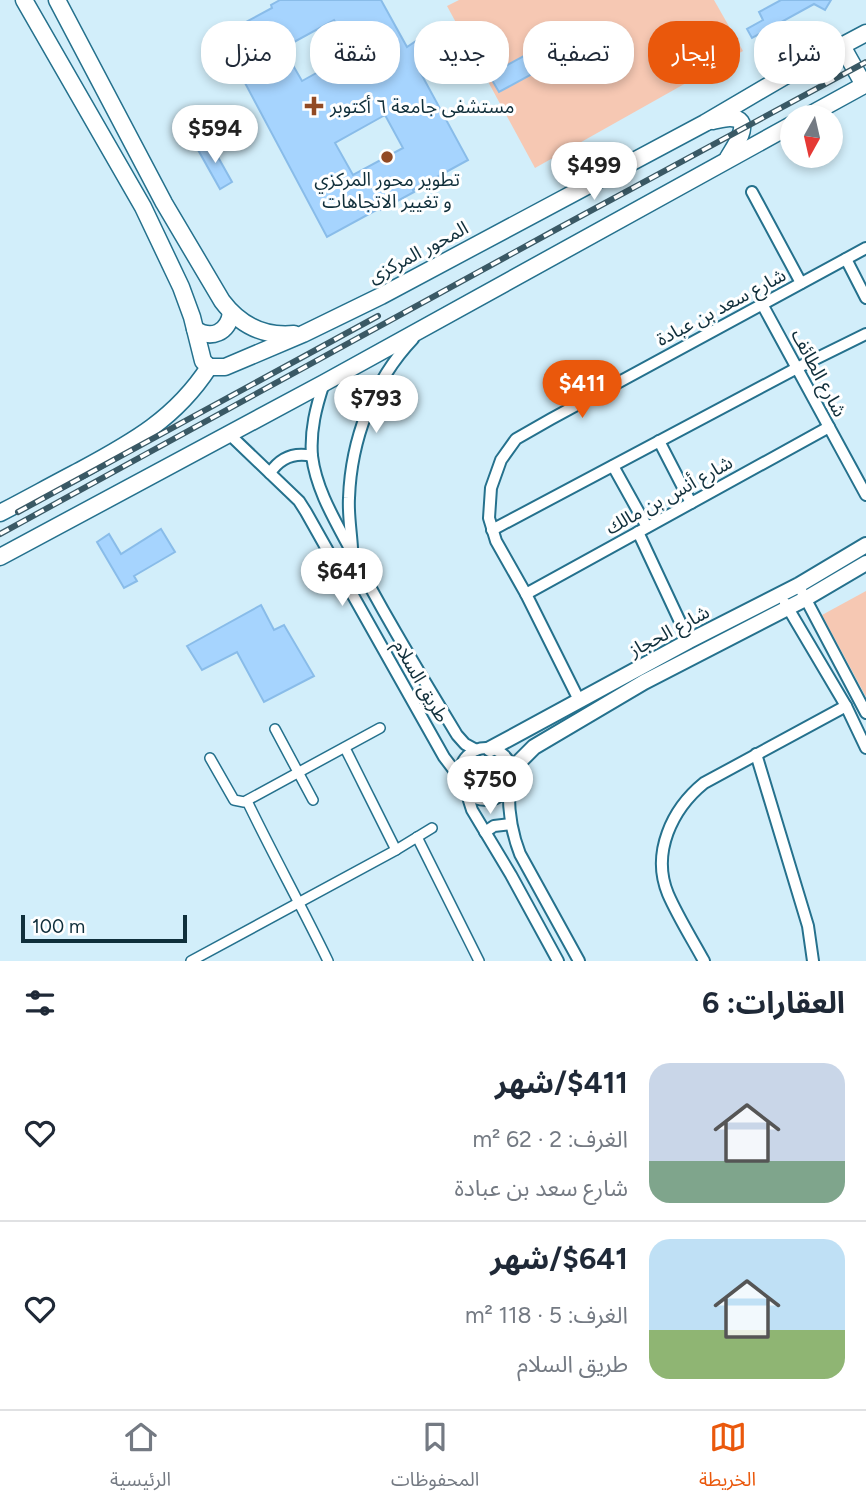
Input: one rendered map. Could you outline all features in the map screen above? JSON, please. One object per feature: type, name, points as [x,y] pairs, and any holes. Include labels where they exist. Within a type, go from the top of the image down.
[{"type":"main road","points":[[0,513],[138,438],[176,408],[209,367],[203,361],[181,288],[143,207],[24,0]]},
{"type":"main road","points":[[57,0],[164,203],[231,313],[243,323],[264,332],[303,334]]},
{"type":"main road","name":"المحور المركزى","points":[[845,44],[866,33]]},
{"type":"main road","points":[[828,105],[865,85],[845,51]]},
{"type":"main road","name":"المحور المركزى","points":[[209,367],[225,367],[382,296],[705,123],[771,84]]},
{"type":"main road","points":[[705,123],[732,118],[740,123],[742,135],[727,160]]},
{"type":"main road","points":[[0,557],[324,383],[780,131]]},
{"type":"main road","points":[[195,329],[214,335],[223,331],[229,323],[231,313]]},
{"type":"street","points":[[752,192],[801,283]]},
{"type":"street","name":"شارع سعد بن عبادة","points":[[579,700],[492,530],[489,503],[491,488],[501,460],[516,439],[866,248]]},
{"type":"street","points":[[846,259],[866,298]]},
{"type":"street","name":"شارع الطائف","points":[[762,304],[866,495]]},
{"type":"street","points":[[352,554],[348,501],[359,435],[382,378],[400,352],[426,325]]},
{"type":"street","points":[[492,530],[866,334]]},
{"type":"street","name":"طريق السلام","points":[[324,383],[312,424],[312,456],[321,489],[381,607],[457,735],[465,744],[483,750]]},
{"type":"street","name":"شارع أنس بن مالك","points":[[526,594],[829,427]]},
{"type":"street","name":"طريق السلام","points":[[228,433],[299,501],[312,520],[439,748],[460,779]]},
{"type":"street","points":[[659,441],[691,503]]},
{"type":"street","points":[[270,473],[288,457],[312,456]]},
{"type":"street","points":[[613,466],[689,641]]},
{"type":"street","name":"شارع الحجاز","points":[[802,592],[866,545]]},
{"type":"street","name":"شارع الحجاز","points":[[510,779],[524,756],[544,741],[784,601],[866,563]]},
{"type":"street","points":[[802,592],[866,713]]},
{"type":"street","points":[[784,601],[846,706],[866,748]]},
{"type":"street","name":"شارع الحجاز","points":[[483,750],[689,641],[784,601]]},
{"type":"street","points":[[704,961],[668,892],[663,862],[664,847],[674,817],[692,793],[704,783],[846,706]]},
{"type":"street","points":[[210,758],[234,800],[247,801],[380,728]]},
{"type":"street","points":[[275,729],[313,800]]},
{"type":"street","points":[[345,748],[396,850]]},
{"type":"street","points":[[558,961],[472,810],[460,779],[461,765],[470,754],[483,750],[502,754],[507,759],[510,824],[520,854],[579,961]]},
{"type":"street","points":[[756,754],[808,926],[813,961]]},
{"type":"street","points":[[466,791],[478,799],[492,800],[505,792],[510,779]]},
{"type":"street","points":[[247,801],[328,961]]},
{"type":"street","points":[[485,832],[500,824],[510,824]]},
{"type":"street","points":[[191,961],[432,828]]},
{"type":"street","points":[[417,837],[479,961]]},
{"type":"shaded area","points":[[459,0],[714,0],[726,21],[648,21],[648,84],[684,84],[535,168],[489,84],[509,84],[509,21],[455,21],[447,6]]},
{"type":"shaded area","points":[[866,591],[866,697],[822,615]]},
{"type":"building","points":[[280,0],[381,0],[393,21],[310,21],[310,33],[296,41],[296,21],[248,21],[272,8],[271,5]]},
{"type":"building","points":[[781,0],[831,0],[825,10],[814,4],[783,21],[761,21],[759,12]]},
{"type":"building","points":[[754,25],[754,37],[752,38],[747,29]]},
{"type":"building","points":[[400,34],[407,47],[414,42],[414,84],[427,84],[468,160],[413,190],[414,192],[327,237],[246,84],[296,84],[296,71],[302,81],[310,77],[310,84],[400,84]],"holes":[[[385,115],[403,148],[353,175],[335,143]]]},
{"type":"building","points":[[523,56],[523,79],[499,92],[494,84],[509,84],[509,64]]},
{"type":"building","points":[[209,141],[232,182],[220,189],[197,148]]},
{"type":"building","points":[[161,529],[175,552],[134,576],[137,581],[124,588],[97,542],[109,534],[121,554]]},
{"type":"building","points":[[261,605],[274,630],[284,625],[314,676],[264,702],[237,652],[202,670],[187,646]]},
{"type":"railway","points":[[0,534],[866,62]]},
{"type":"railway","points":[[18,512],[378,316]]},
{"type":"place","name":"مستشفى جامعة ٦ أكتوبر","points":[[314,106]]},
{"type":"place","name":"تطوير محور المركزي و تغيير الاتجاهات","points":[[387,157]]}]
